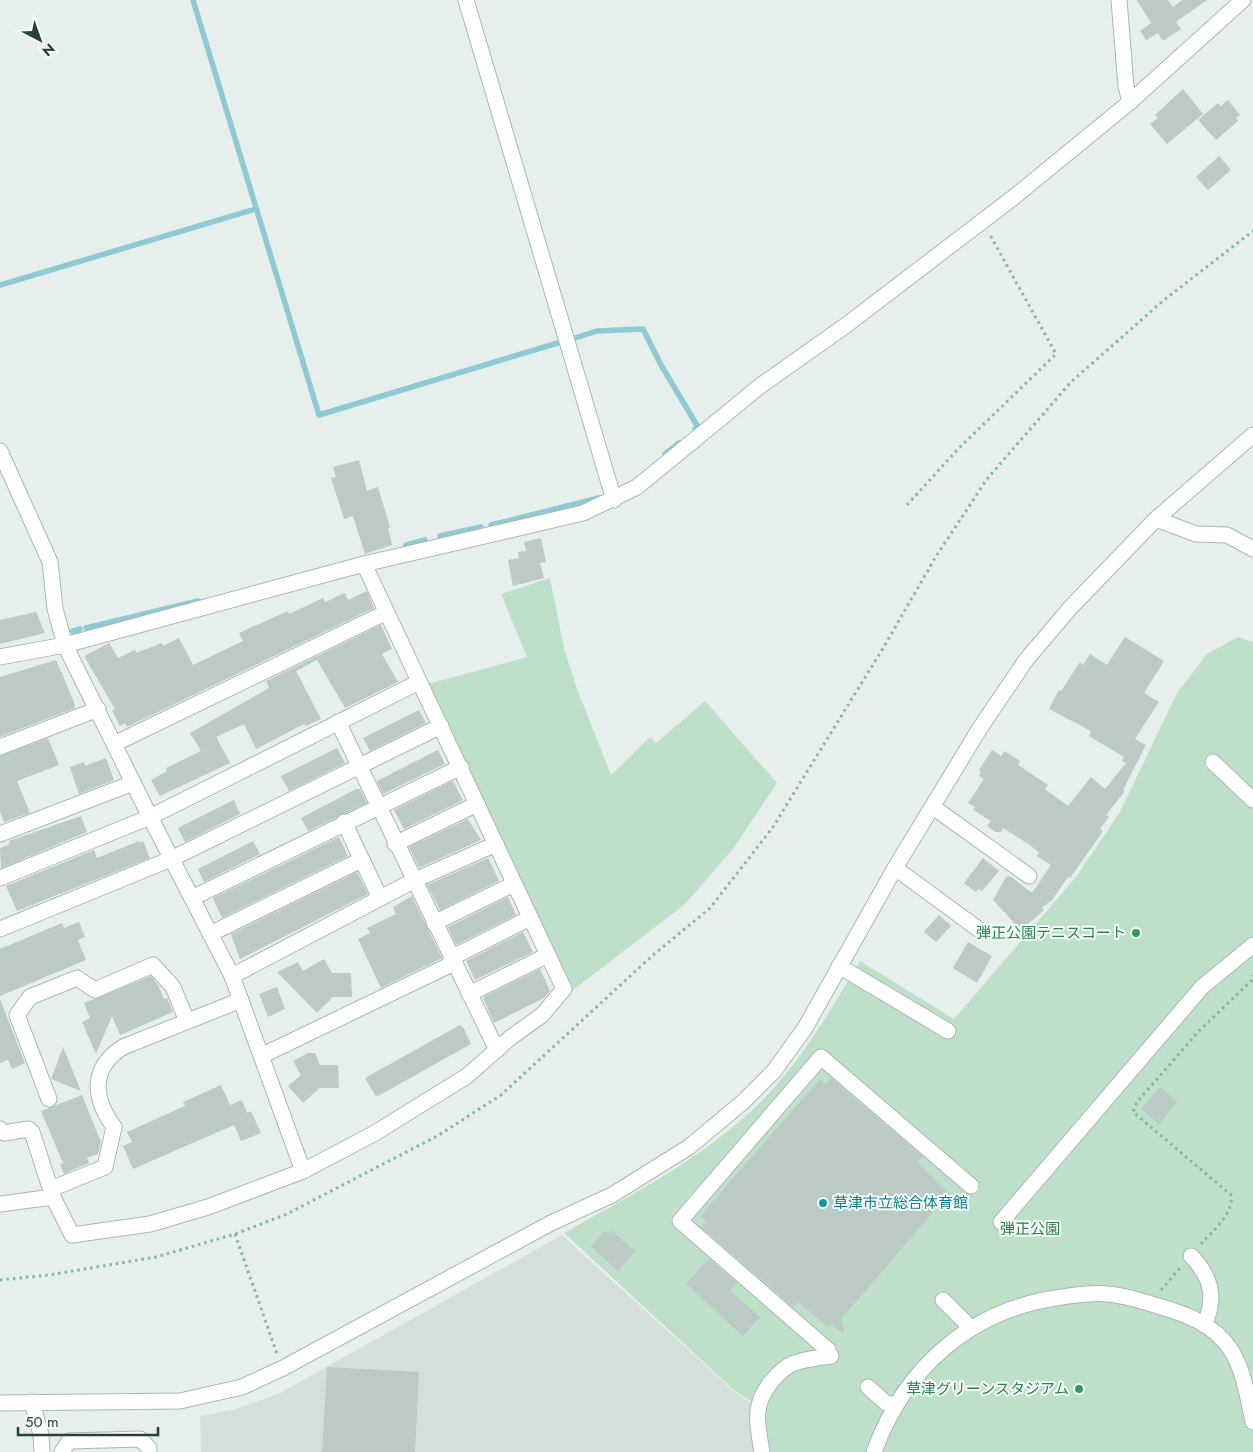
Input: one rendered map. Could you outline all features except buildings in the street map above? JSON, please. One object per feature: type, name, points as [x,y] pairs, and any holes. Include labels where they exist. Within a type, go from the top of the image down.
[{"type":"street","points":[[466,0],[614,500]]},
{"type":"street","points":[[1119,0],[1126,86],[1130,102]]},
{"type":"street","points":[[0,657],[65,645],[364,564],[583,513],[637,488],[760,386],[845,326],[982,222],[1130,102],[1243,0]]},
{"type":"street","points":[[0,1403],[180,1401],[242,1387],[283,1368],[551,1223],[612,1194],[689,1147],[743,1102],[774,1071],[805,1028],[895,868],[980,728],[1026,660],[1071,606],[1156,519],[1253,435]]},
{"type":"street","points":[[0,451],[50,562],[55,609],[65,645],[171,859],[232,976],[303,1171]]},
{"type":"street","points":[[1156,519],[1196,534],[1228,535],[1253,549]]},
{"type":"street","points":[[0,1129],[4,1134],[29,1129],[32,1132],[52,1193],[72,1235],[150,1224],[208,1207],[303,1171],[374,1133],[467,1076],[542,1015],[564,989],[441,726],[385,613],[364,564]]},
{"type":"street","points":[[114,744],[385,613]]},
{"type":"street","points":[[0,878],[150,817],[419,682]]},
{"type":"street","points":[[0,748],[98,710]]},
{"type":"street","points":[[338,722],[413,881],[497,1050]]},
{"type":"street","points":[[0,929],[171,859],[441,726]]},
{"type":"street","points":[[1213,762],[1253,800]]},
{"type":"street","points":[[192,898],[344,822],[460,767]]},
{"type":"street","points":[[0,834],[134,783]]},
{"type":"street","points":[[396,844],[477,804]]},
{"type":"street","points":[[933,807],[1029,876]]},
{"type":"street","points":[[344,822],[380,898]]},
{"type":"street","points":[[232,976],[413,881],[496,844]]},
{"type":"street","points":[[210,934],[361,860]]},
{"type":"street","points":[[895,868],[981,930]]},
{"type":"street","points":[[434,923],[514,884]]},
{"type":"street","points":[[261,1056],[452,960],[530,918]]},
{"type":"street","points":[[1002,1222],[1202,987],[1253,945]]},
{"type":"street","points":[[469,994],[548,955]]},
{"type":"street","points":[[50,1099],[17,1016],[30,997],[78,978],[95,990],[153,965],[173,987],[187,1021]]},
{"type":"street","points":[[839,966],[948,1031]]},
{"type":"street","points":[[0,1204],[52,1193],[105,1167],[114,1127],[103,1112],[97,1086],[102,1065],[107,1059],[123,1046],[241,1000]]},
{"type":"street","points":[[762,1452],[757,1411],[760,1398],[770,1382],[779,1372],[792,1364],[829,1353],[680,1221],[821,1057],[971,1186]]},
{"type":"street","points":[[1190,1256],[1206,1273],[1212,1291],[1204,1325]]},
{"type":"street","points":[[874,1452],[882,1430],[896,1405],[924,1366],[971,1328],[1008,1310],[1044,1299],[1107,1294],[1150,1303],[1189,1316],[1221,1339],[1237,1361],[1253,1422]]},
{"type":"street","points":[[943,1300],[971,1328]]},
{"type":"street","points":[[868,1387],[886,1403],[896,1405]]},
{"type":"street","points":[[32,1402],[41,1435],[42,1452]]},
{"type":"street","points":[[62,1452],[69,1441],[140,1439],[149,1448],[149,1452]]},
{"type":"path","points":[[907,505],[958,449],[1056,354],[982,222]]},
{"type":"path","points":[[0,1280],[48,1275],[156,1256],[235,1234],[287,1214],[439,1135],[501,1095],[652,956],[710,908],[773,828],[885,645],[935,558],[987,479],[1071,382],[1164,300],[1253,231]]},
{"type":"path","points":[[1150,1303],[1228,1213],[1232,1203],[1231,1195],[1133,1112],[1137,1102],[1199,1031],[1246,986],[1253,975]]},
{"type":"path","points":[[235,1234],[278,1354]]},
{"type":"shaded area","points":[[562,1235],[736,1393],[751,1403],[750,1423],[755,1452],[201,1452],[200,1416],[233,1410],[280,1393]]},
{"type":"green space","points":[[550,578],[564,648],[577,689],[611,775],[650,737],[656,743],[705,701],[777,783],[733,849],[685,904],[572,991],[428,684],[527,657],[501,594]]},
{"type":"green space","name":"弾正公園","points":[[1238,637],[1253,642],[1253,1452],[756,1452],[750,1422],[752,1402],[735,1391],[564,1233],[699,1153],[759,1104],[807,1046],[860,961],[954,1019],[1076,877],[1120,812],[1177,693],[1207,654]]},
{"type":"waterway","points":[[193,0],[319,415],[561,342]]},
{"type":"waterway","points":[[0,285],[256,209]]},
{"type":"waterway","points":[[575,338],[597,331],[643,329],[661,365],[698,427],[695,429]]},
{"type":"waterway","points":[[665,454],[679,443]]},
{"type":"waterway","points":[[491,525],[599,498]]},
{"type":"waterway","points":[[440,536],[481,527]]},
{"type":"waterway","points":[[406,545],[425,540]]},
{"type":"waterway","points":[[86,628],[198,601]]},
{"type":"waterway","points":[[73,631],[80,629]]},
{"type":"place","name":"弾正公園テニスコート","points":[[1136,933]]},
{"type":"place","name":"草津市立総合体育館","points":[[823,1203]]},
{"type":"place","name":"草津グリーンスタジアム","points":[[1079,1389]]}]
